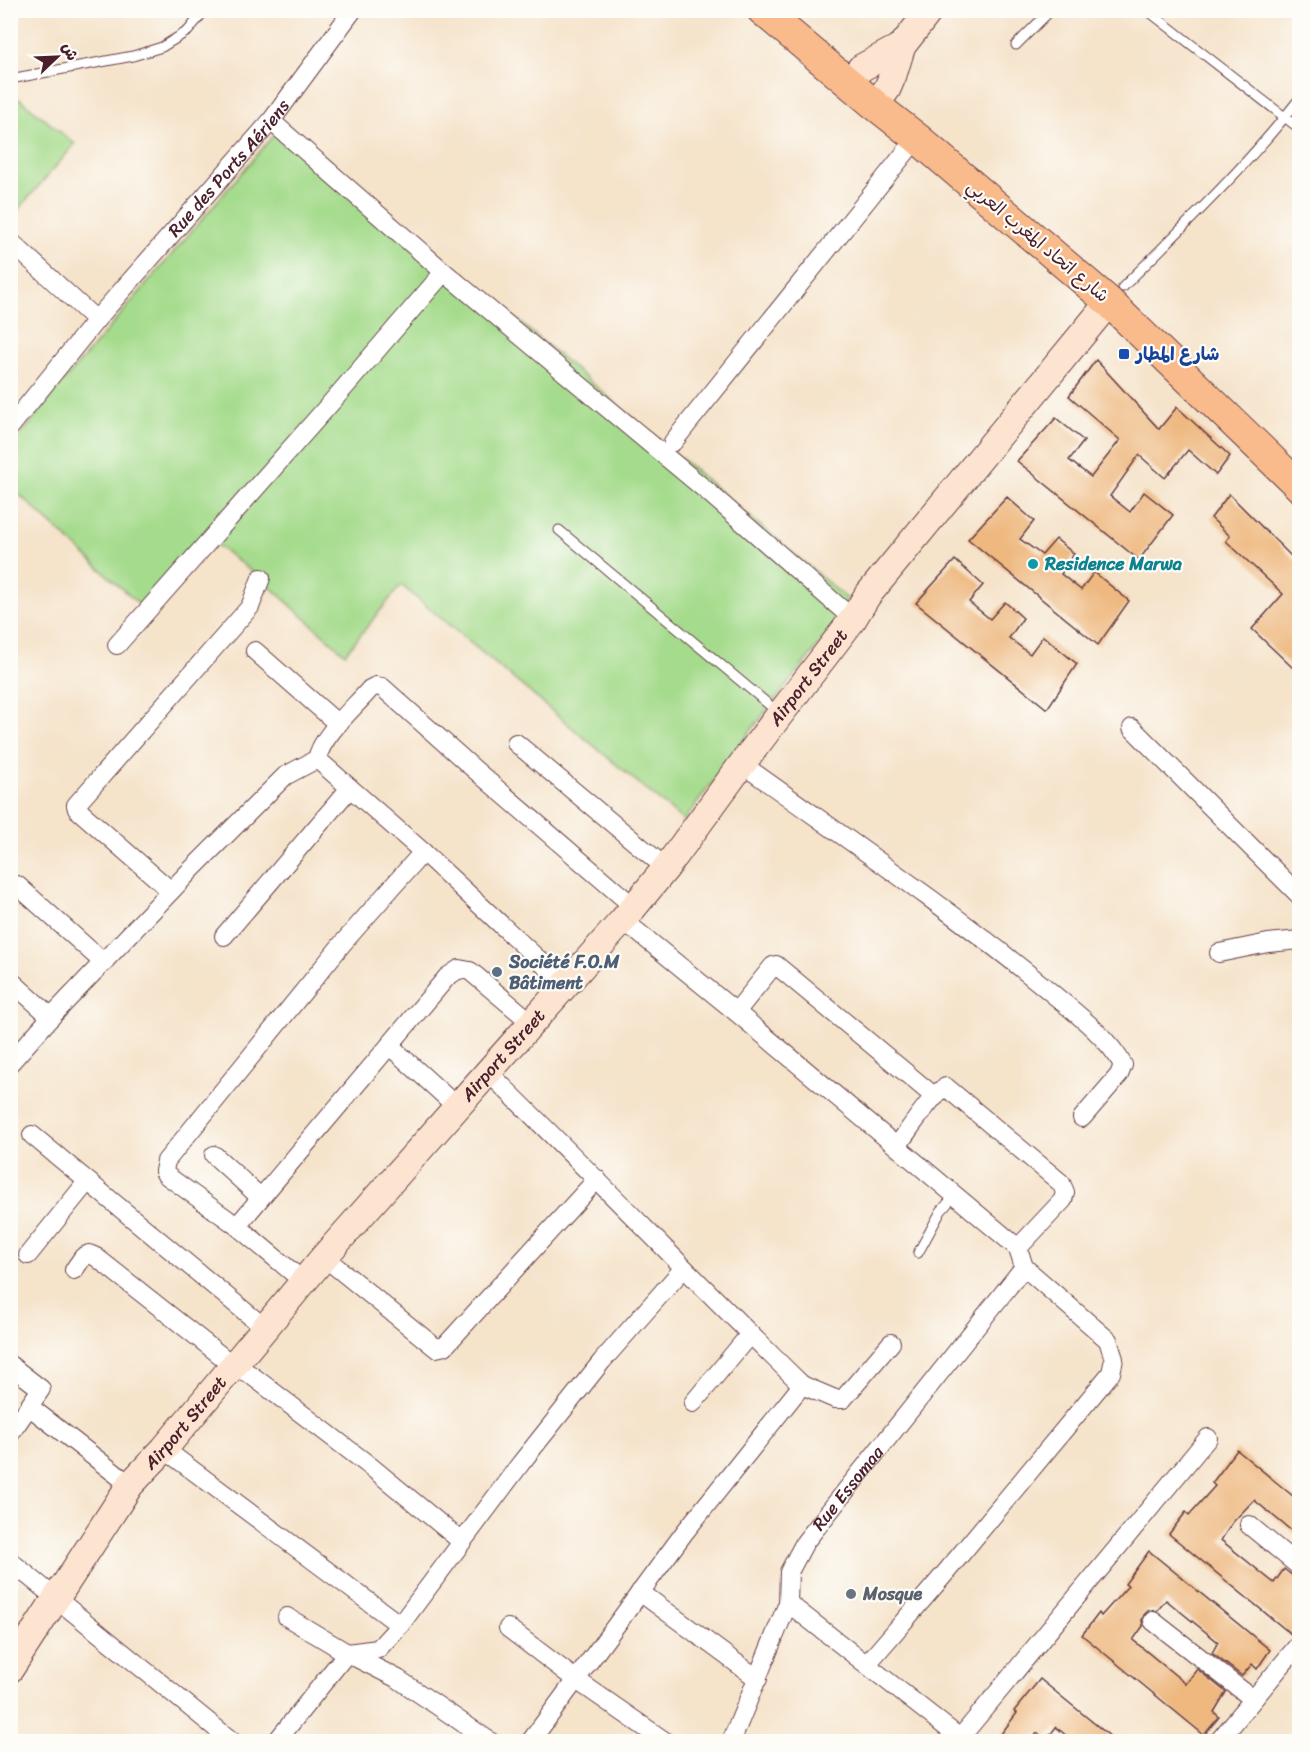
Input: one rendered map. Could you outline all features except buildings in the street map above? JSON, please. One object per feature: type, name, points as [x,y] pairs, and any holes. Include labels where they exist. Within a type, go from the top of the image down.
[{"type":"main road","name":"شارع اتحاد المغرب العربي","points":[[762,10],[855,75],[1116,295],[1299,462]]},
{"type":"main road","name":"شارع اتحاد المغرب العربي","points":[[793,10],[855,75]]},
{"type":"main road","name":"شارع اتحاد المغرب العربي","points":[[881,97],[917,138],[1116,295],[1299,487]]},
{"type":"street","name":"Rue des Ports Aériens","points":[[10,427],[96,320],[271,122],[353,10]]},
{"type":"street","points":[[881,97],[902,46],[930,10]]},
{"type":"street","points":[[855,75],[902,46]]},
{"type":"street","points":[[271,122],[444,272],[707,491],[853,619]]},
{"type":"street","points":[[673,442],[917,138]]},
{"type":"street","points":[[10,242],[96,320]]},
{"type":"street","points":[[117,645],[444,272]]},
{"type":"street","name":"Airport Street","points":[[10,1669],[130,1485],[164,1449],[324,1257],[456,1106],[567,986],[628,914],[666,868],[853,619],[867,596],[1116,295]]},
{"type":"street","points":[[171,891],[75,805],[250,607],[261,578]]},
{"type":"street","points":[[255,651],[338,724]]},
{"type":"street","points":[[10,1064],[51,1017],[171,891],[285,776],[317,759],[321,747],[338,724],[370,690],[376,686],[384,688],[736,1012],[1018,1248],[1024,1267],[1108,1340],[1114,1359],[1111,1373],[867,1664]]},
{"type":"street","points":[[1132,728],[1299,896]]},
{"type":"street","points":[[516,743],[666,868]]},
{"type":"street","points":[[317,759],[423,852],[567,986]]},
{"type":"street","points":[[742,764],[999,950],[1109,1044],[1123,1065],[1119,1075],[1082,1118]]},
{"type":"street","points":[[224,936],[350,788]]},
{"type":"street","points":[[304,1282],[237,1226],[166,1175],[164,1171],[166,1161],[342,944],[423,852]]},
{"type":"street","points":[[17,885],[104,963]]},
{"type":"street","points":[[1219,953],[1257,945],[1299,940]]},
{"type":"street","points":[[736,1012],[776,964],[934,1097]]},
{"type":"street","points":[[237,1226],[455,970],[462,968],[475,974],[532,1023]]},
{"type":"street","points":[[10,980],[51,1017]]},
{"type":"street","points":[[390,1046],[456,1106]]},
{"type":"street","points":[[488,1072],[597,1179],[683,1269],[802,1385],[835,1400],[843,1399],[891,1343]]},
{"type":"street","points":[[897,1146],[934,1097],[946,1086],[1061,1183],[1065,1192],[1063,1200],[1018,1248]]},
{"type":"street","points":[[32,1135],[266,1329]]},
{"type":"street","points":[[214,1155],[261,1197]]},
{"type":"street","points":[[324,1257],[436,1348],[445,1346],[597,1179]]},
{"type":"street","points":[[28,1255],[87,1182]]},
{"type":"street","points":[[74,1270],[83,1257],[89,1254],[96,1257],[234,1366],[251,1376],[370,1466],[461,1541]]},
{"type":"street","name":"Rue Essomaa","points":[[731,1742],[788,1603],[789,1572],[805,1542],[1024,1267]]},
{"type":"street","points":[[276,1742],[347,1653],[378,1649],[400,1625],[461,1541],[602,1361],[683,1269]]},
{"type":"street","points":[[693,1403],[750,1334]]},
{"type":"street","points":[[10,1365],[41,1389],[10,1434]]},
{"type":"street","points":[[530,1742],[640,1592],[802,1385]]},
{"type":"street","points":[[30,1407],[130,1485]]},
{"type":"street","points":[[788,1603],[960,1738],[1208,1438]]},
{"type":"street","points":[[164,1449],[400,1625]]},
{"type":"street","points":[[1249,1525],[1299,1567]]},
{"type":"street","points":[[10,1561],[233,1742]]},
{"type":"street","points":[[640,1592],[758,1678]]},
{"type":"street","points":[[287,1617],[347,1653],[398,1679],[491,1742]]},
{"type":"street","points":[[1153,1621],[1253,1699]]},
{"type":"street","points":[[508,1628],[575,1679],[666,1742]]},
{"type":"street","points":[[1218,1742],[1299,1643]]},
{"type":"lane","points":[[10,79],[133,56],[162,47],[188,31],[205,10]]},
{"type":"lane","points":[[1016,45],[1051,10]]},
{"type":"lane","points":[[1147,10],[1299,129]]},
{"type":"lane","points":[[1116,295],[1206,204],[1299,98]]},
{"type":"lane","points":[[559,530],[780,714]]},
{"type":"lane","points":[[918,1253],[941,1211],[955,1195]]},
{"type":"green space","points":[[20,99],[75,144],[11,218],[11,100]]},
{"type":"green space","points":[[284,123],[852,603],[745,738],[684,821],[401,585],[345,654],[260,578],[209,539],[143,608],[11,487],[10,449],[57,389]]},
{"type":"place","name":"شارع المطار","points":[[1124,354]]},
{"type":"place","name":"Residence Marwa","points":[[1033,564]]},
{"type":"place","name":"Société F.O.M Bâtiment","points":[[497,972]]},
{"type":"place","name":"Mosque","points":[[851,1594]]}]
